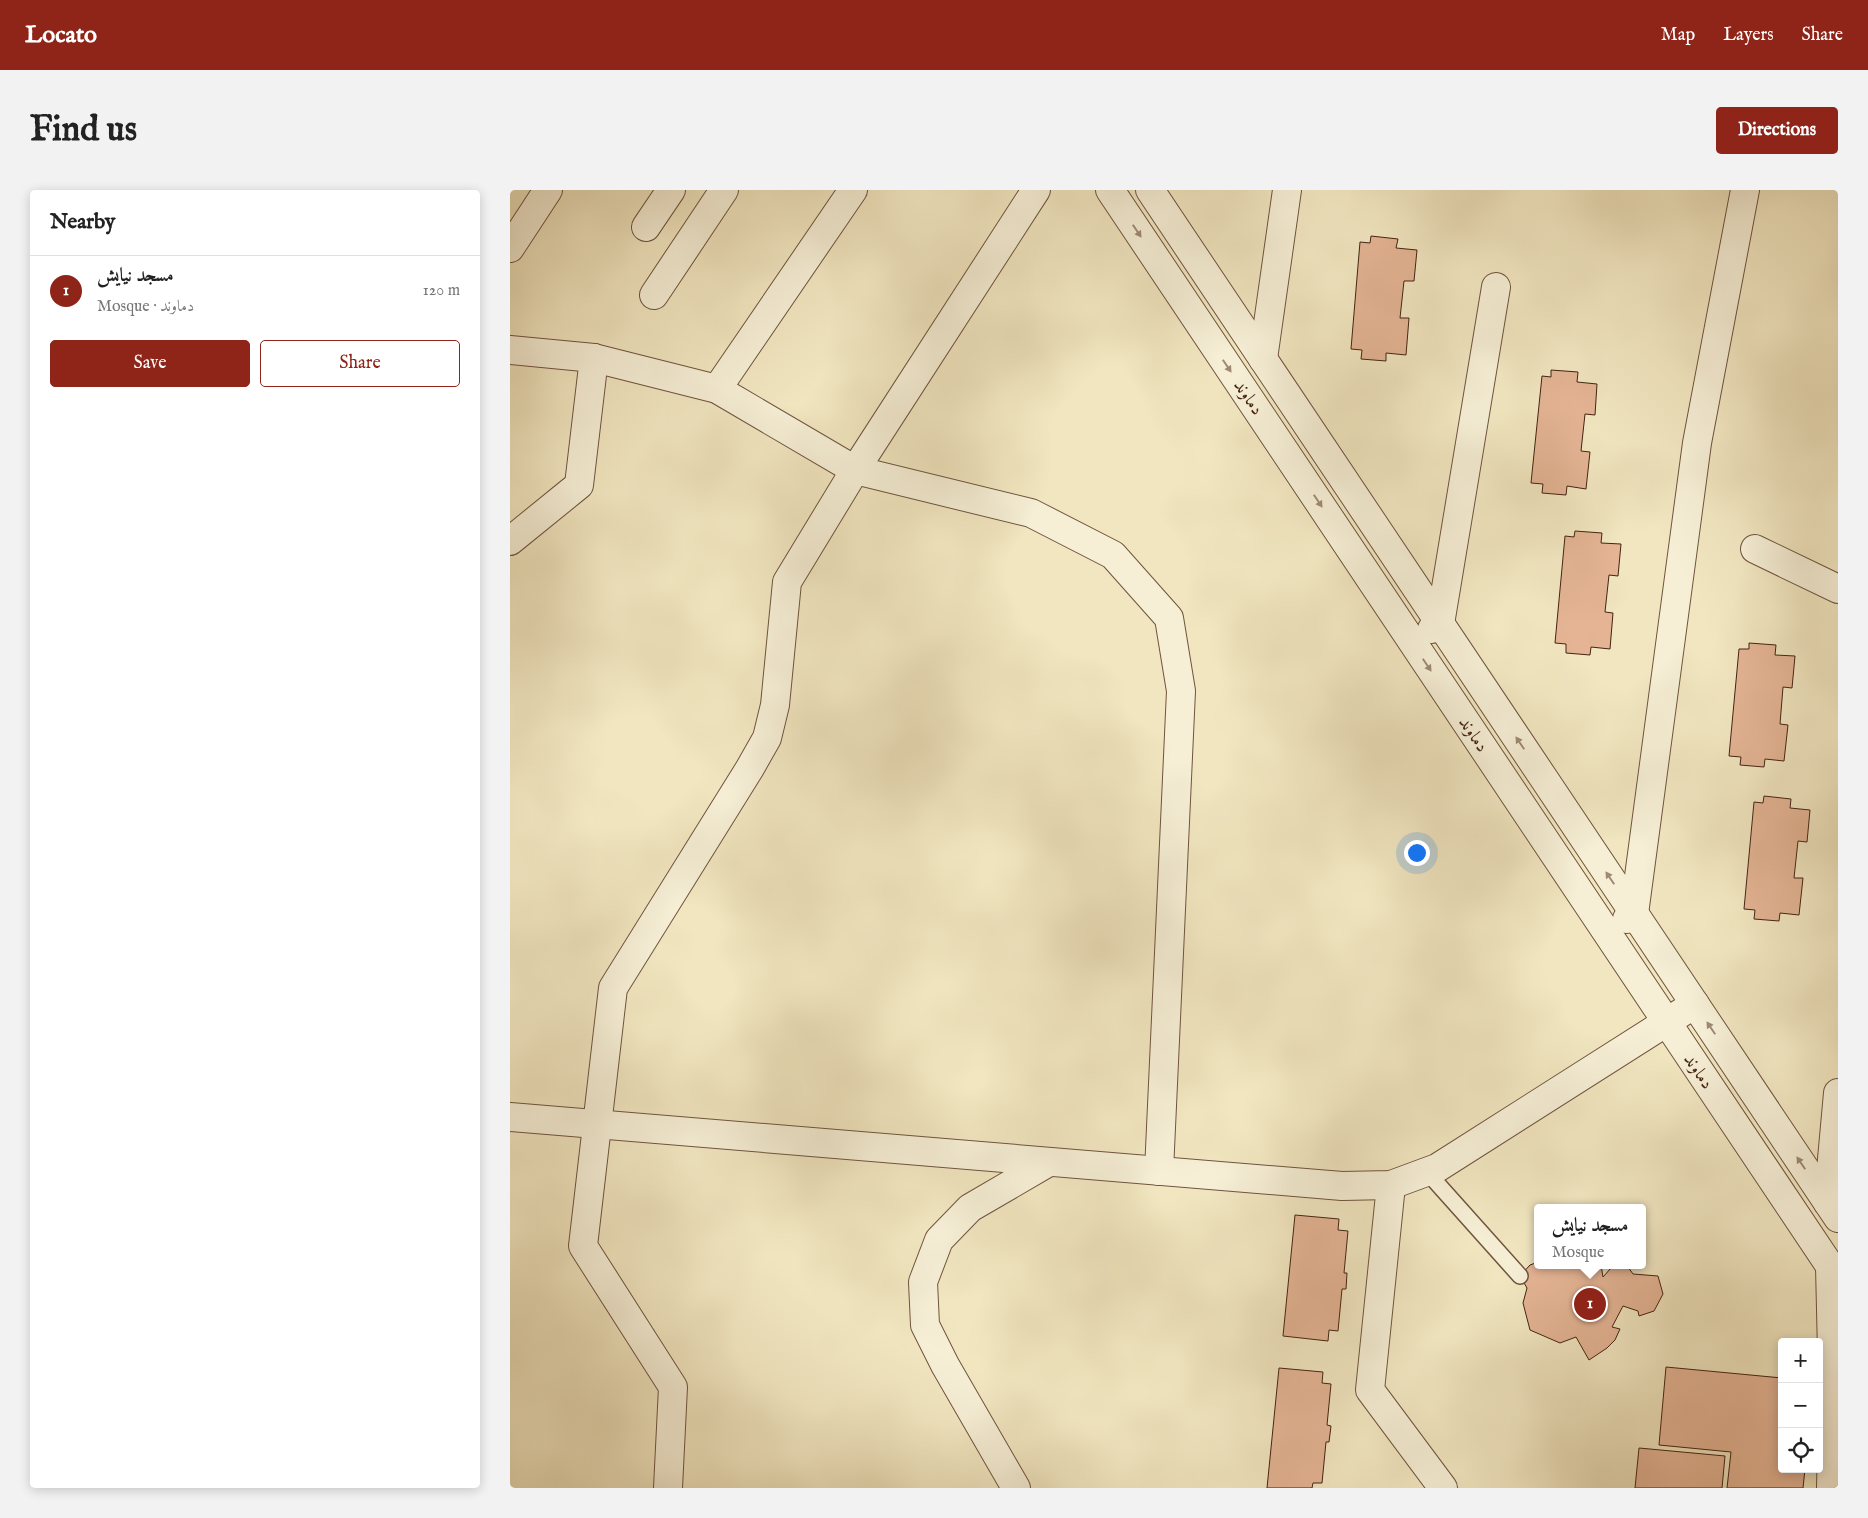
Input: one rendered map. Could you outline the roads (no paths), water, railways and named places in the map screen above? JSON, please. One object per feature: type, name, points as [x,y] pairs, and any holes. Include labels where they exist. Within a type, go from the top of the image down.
[{"type":"street","points":[[510,248],[548,190]]},
{"type":"street","points":[[646,227],[671,190]]},
{"type":"street","points":[[654,295],[724,190]]},
{"type":"street","points":[[717,390],[853,190]]},
{"type":"street","points":[[668,1488],[674,1387],[583,1246],[613,988],[767,738],[775,705],[787,582],[856,470],[1036,190]]},
{"type":"street","name":"دماوند","points":[[1110,190],[1834,1272]]},
{"type":"street","name":"دماوند","points":[[1150,190],[1833,1211]]},
{"type":"street","points":[[1263,359],[1287,190]]},
{"type":"street","points":[[1607,932],[1634,914],[1697,443],[1745,190]]},
{"type":"street","points":[[1412,641],[1440,624],[1496,287]]},
{"type":"street","points":[[510,350],[594,358],[717,390],[856,470],[1031,513],[1113,555],[1169,618],[1181,691],[1159,1171]]},
{"type":"street","points":[[510,541],[579,485],[594,358]]},
{"type":"street","points":[[1755,549],[1838,589]]},
{"type":"street","points":[[510,1117],[1342,1186],[1391,1185],[1437,1168],[1695,1004]]},
{"type":"street","points":[[1833,1211],[1838,1093]]},
{"type":"street","points":[[1016,1488],[945,1365],[926,1326],[923,1282],[939,1240],[970,1208],[1050,1162]]},
{"type":"street","points":[[1391,1185],[1370,1390],[1443,1488]]},
{"type":"street","points":[[1831,1488],[1834,1272]]},
{"type":"lane","points":[[1427,1172],[1520,1276]]},
{"type":"place","name":"مسجد نیایش","points":[[1590,1304]]}]
